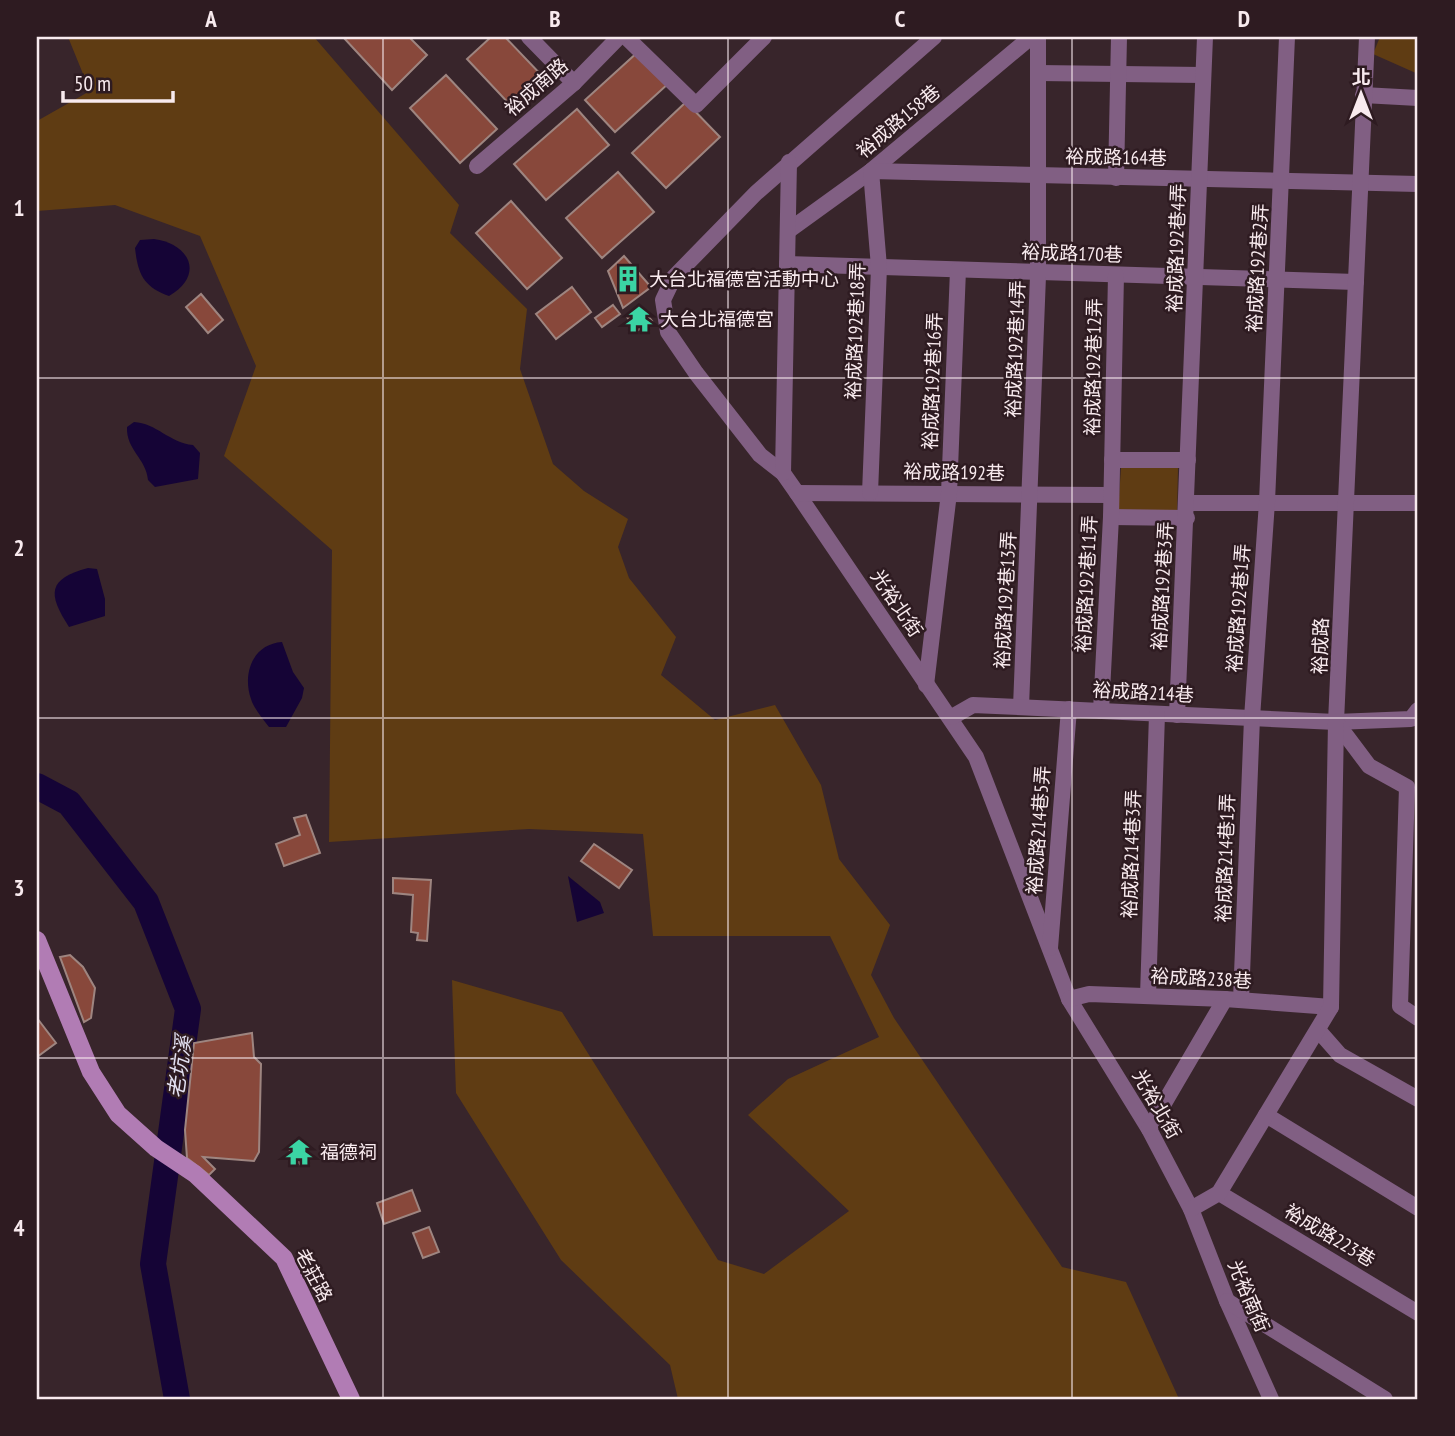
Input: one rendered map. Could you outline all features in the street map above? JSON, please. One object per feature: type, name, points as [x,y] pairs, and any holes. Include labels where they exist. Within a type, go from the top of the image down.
[{"type":"street","points":[[528,37],[574,83]]},
{"type":"street","name":"裕成南路","points":[[477,166],[574,83],[619,37]]},
{"type":"street","points":[[626,37],[696,104],[764,37]]},
{"type":"street","points":[[783,472],[789,162],[934,37]]},
{"type":"street","name":"裕成路158巷","points":[[788,231],[871,171],[1031,37]]},
{"type":"street","name":"裕成路192巷14弄","points":[[1031,494],[1038,273],[1038,37]]},
{"type":"street","points":[[1116,178],[1119,37]]},
{"type":"street","name":"裕成路192巷4弄","points":[[1188,460],[1205,37]]},
{"type":"street","name":"裕成路192巷2弄","points":[[1267,502],[1287,37]]},
{"type":"street","name":"裕成路","points":[[1191,1209],[1219,1193],[1331,1007],[1336,722],[1367,37]]},
{"type":"street","points":[[1038,73],[1203,75]]},
{"type":"street","points":[[1363,95],[1418,98]]},
{"type":"street","name":"光裕北街","points":[[789,162],[674,277],[663,300],[668,332],[696,373],[760,455],[783,472],[976,757],[1069,999],[1149,1129],[1191,1209]]},
{"type":"street","name":"裕成路164巷","points":[[871,171],[1418,184]]},
{"type":"street","name":"裕成路192巷18弄","points":[[870,493],[879,267],[871,171]]},
{"type":"street","name":"裕成路170巷","points":[[787,264],[1356,282]]},
{"type":"street","name":"裕成路192巷16弄","points":[[926,685],[949,494],[958,270]]},
{"type":"street","name":"裕成路192巷12弄","points":[[1112,460],[1116,275]]},
{"type":"street","points":[[1112,460],[1188,460]]},
{"type":"street","name":"裕成路192巷11弄","points":[[1101,711],[1112,460]]},
{"type":"street","name":"裕成路192巷3弄","points":[[1177,715],[1188,460]]},
{"type":"street","name":"裕成路192巷","points":[[797,493],[1110,495]]},
{"type":"street","name":"裕成路192巷13弄","points":[[1021,707],[1031,494]]},
{"type":"street","points":[[1111,517],[1267,502],[1418,503]]},
{"type":"street","name":"裕成路192巷1弄","points":[[1252,718],[1267,502]]},
{"type":"street","name":"裕成路214巷","points":[[952,718],[973,705],[1336,722],[1411,719],[1418,710]]},
{"type":"street","name":"裕成路214巷5弄","points":[[1050,955],[1069,709]]},
{"type":"street","name":"裕成路214巷3弄","points":[[1148,996],[1157,713]]},
{"type":"street","name":"裕成路214巷1弄","points":[[1233,999],[1252,718]]},
{"type":"street","points":[[1336,722],[1368,766],[1407,787],[1400,1006],[1418,1018]]},
{"type":"street","name":"老莊路","points":[[37,940],[91,1072],[118,1114],[156,1148],[195,1174],[284,1258],[351,1399]]},
{"type":"street","name":"裕成路238巷","points":[[1069,999],[1089,994],[1233,999],[1331,1007]]},
{"type":"street","points":[[1149,1129],[1233,999]]},
{"type":"street","points":[[1318,1030],[1340,1055],[1418,1099]]},
{"type":"street","points":[[1266,1115],[1418,1208]]},
{"type":"street","name":"裕成路223巷","points":[[1219,1193],[1418,1313]]},
{"type":"street","name":"光裕南街","points":[[1191,1209],[1227,1301],[1271,1399]]},
{"type":"street","points":[[1227,1301],[1385,1399]]},
{"type":"shaded area","points":[[68,37],[314,37],[459,205],[450,233],[527,309],[520,369],[553,464],[584,491],[628,519],[618,547],[629,578],[676,637],[661,675],[715,720],[775,705],[821,785],[839,859],[890,925],[871,975],[894,1018],[1062,1267],[1126,1282],[1179,1399],[678,1399],[670,1365],[561,1260],[456,1093],[452,980],[562,1012],[718,1260],[764,1274],[849,1211],[748,1115],[788,1079],[879,1037],[830,936],[653,936],[643,834],[529,829],[329,842],[332,550],[224,456],[256,366],[200,236],[115,205],[37,211],[37,121],[90,91]]},
{"type":"shaded area","points":[[1380,37],[1418,37],[1418,74],[1373,54]]},
{"type":"shaded area","points":[[154,239],[177,247],[188,262],[190,270],[187,279],[169,296],[148,284],[138,266],[135,248],[140,240]]},
{"type":"shaded area","points":[[134,422],[193,445],[200,453],[198,479],[155,487],[148,480],[144,466],[130,442],[127,427]]},
{"type":"shaded area","points":[[1121,468],[1178,468],[1177,514],[1118,513]]},
{"type":"shaded area","points":[[88,568],[97,569],[105,599],[105,616],[69,627],[57,605],[55,589],[65,577]]},
{"type":"shaded area","points":[[282,642],[293,672],[304,688],[302,698],[286,727],[269,727],[251,699],[249,670],[257,654],[264,648]]},
{"type":"shaded area","points":[[568,876],[600,902],[604,913],[577,922]]},
{"type":"building","points":[[343,37],[409,37],[427,55],[392,90]]},
{"type":"building","points":[[491,37],[505,37],[547,81],[515,110],[467,59]]},
{"type":"building","points":[[639,51],[669,83],[615,132],[585,100]]},
{"type":"building","points":[[446,75],[497,129],[460,163],[410,108]]},
{"type":"building","points":[[686,102],[720,137],[666,188],[632,153]]},
{"type":"building","points":[[577,109],[609,145],[546,200],[514,164]]},
{"type":"building","points":[[618,172],[654,212],[602,258],[566,218]]},
{"type":"building","points":[[511,201],[562,258],[527,289],[476,233]]},
{"type":"building","name":"大台北福德宮活動中心","points":[[624,256],[651,287],[623,308],[608,271]]},
{"type":"building","points":[[572,287],[591,312],[556,339],[536,314]]},
{"type":"building","points":[[201,294],[223,320],[208,333],[186,307]]},
{"type":"building","points":[[613,305],[620,314],[602,327],[595,318]]},
{"type":"building","name":"大台北福德宮","points":[[641,307],[652,321],[637,331],[627,317]]},
{"type":"building","points":[[306,815],[320,853],[284,866],[276,844],[300,835],[294,818]]},
{"type":"building","points":[[594,844],[632,870],[619,888],[581,861]]},
{"type":"building","points":[[393,878],[431,880],[427,941],[417,940],[418,933],[411,932],[413,895],[393,893]]},
{"type":"building","points":[[70,955],[83,967],[95,988],[91,1018],[84,1022],[60,957]]},
{"type":"building","points":[[37,1018],[56,1043],[37,1057]]},
{"type":"building","points":[[252,1033],[254,1057],[261,1064],[259,1152],[254,1161],[203,1157],[215,1169],[209,1175],[187,1158],[185,1130],[194,1043]]},
{"type":"building","name":"福德祠","points":[[298,1140],[310,1156],[300,1164],[288,1148]]},
{"type":"building","points":[[412,1190],[420,1211],[384,1224],[377,1203]]},
{"type":"building","points":[[429,1227],[439,1252],[423,1258],[413,1233]]},
{"type":"waterway","name":"老坑溪","points":[[37,786],[69,803],[146,902],[188,1009],[153,1264],[177,1399]]},
{"type":"place","name":"大台北福德宮活動中心","points":[[628,279]]},
{"type":"place","name":"大台北福德宮","points":[[639,319]]},
{"type":"place","name":"福德祠","points":[[299,1152]]}]
